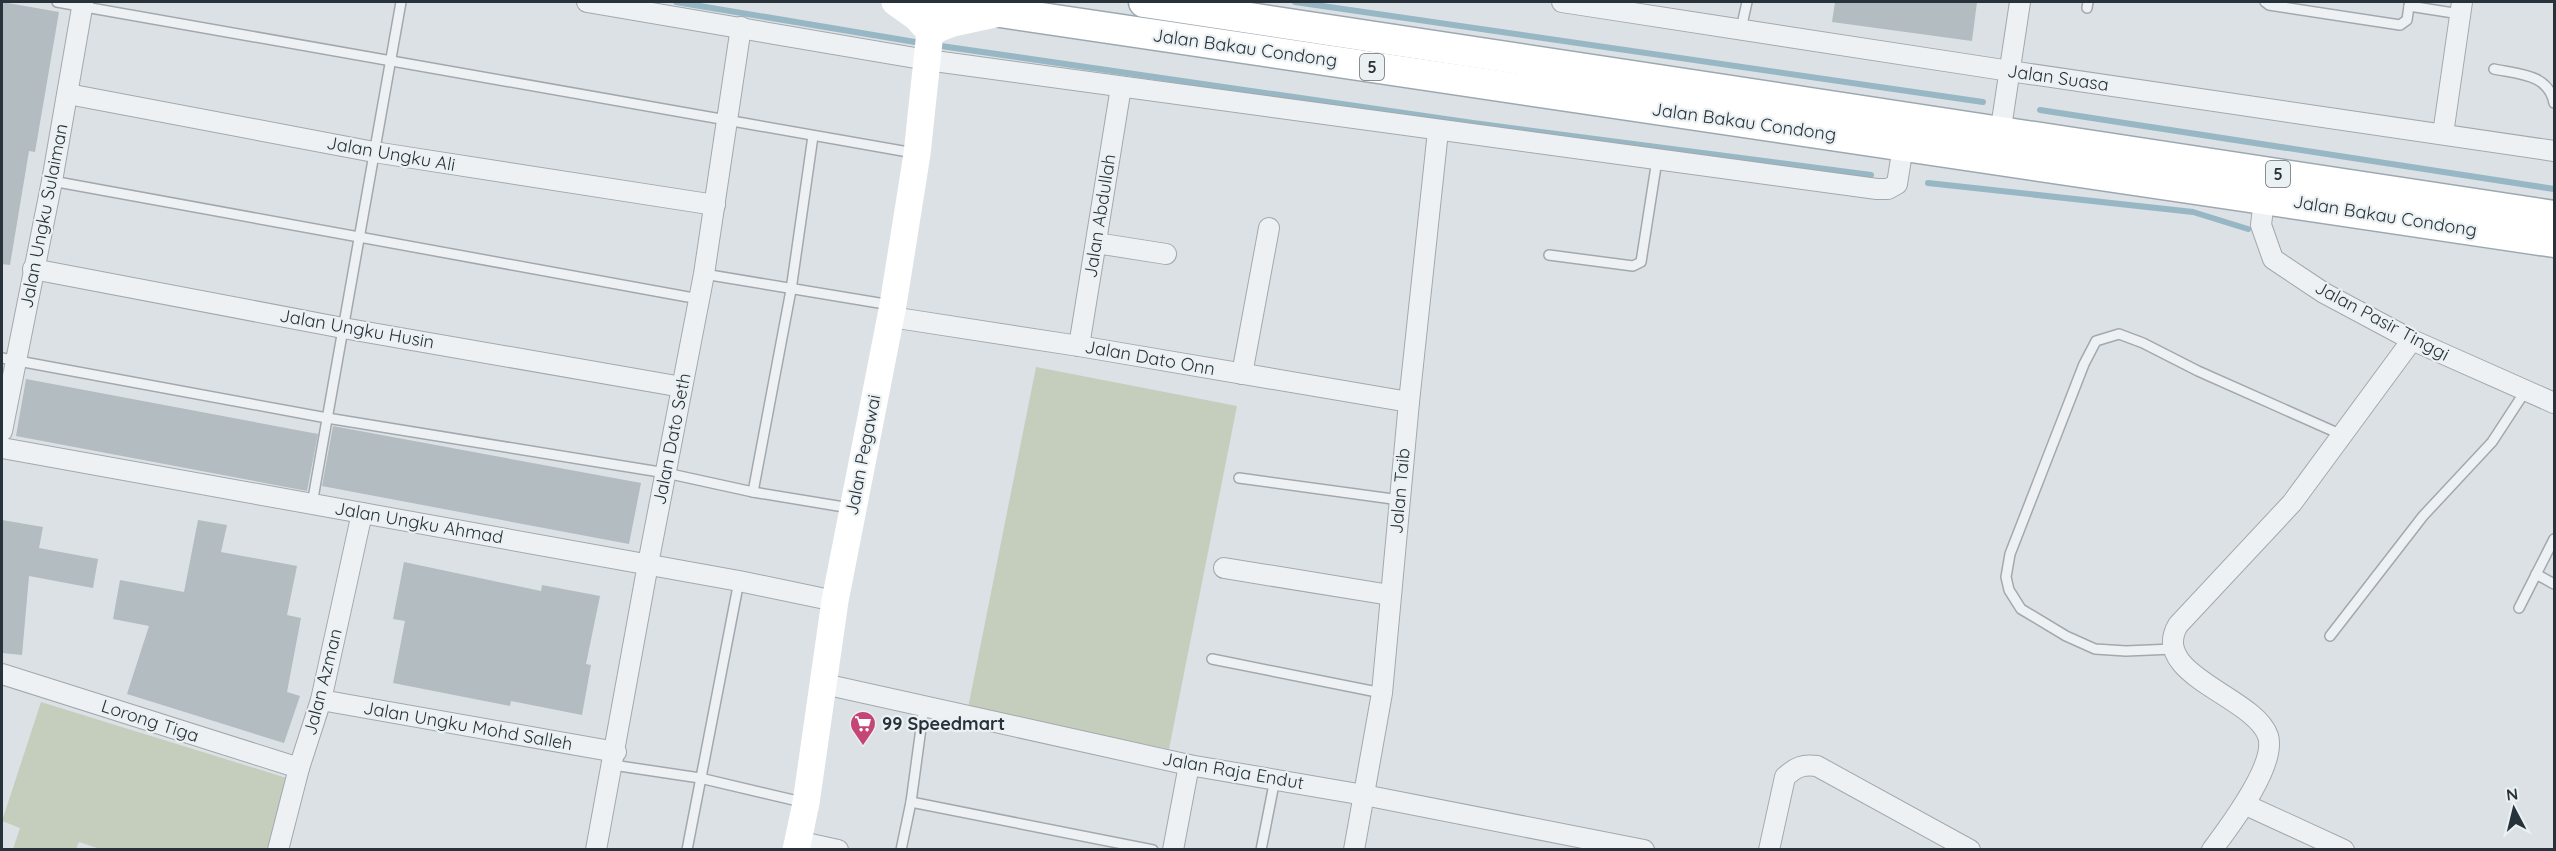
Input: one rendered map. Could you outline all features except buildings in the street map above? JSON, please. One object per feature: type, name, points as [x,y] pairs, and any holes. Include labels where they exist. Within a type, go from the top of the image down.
[{"type":"main road","name":"Jalan Bakau Condong","points":[[933,2],[1903,146],[1999,145],[2554,216]]},
{"type":"main road","name":"Jalan Bakau Condong","points":[[1144,2],[1207,7],[1999,145],[2267,204],[2554,242]]},
{"type":"street","points":[[587,2],[741,27],[929,46],[1121,87],[1438,131],[1888,189],[1897,184],[1903,146]]},
{"type":"street","points":[[895,2],[929,46]]},
{"type":"street","name":"Jalan Suasa","points":[[1562,2],[2010,71],[2554,150]]},
{"type":"street","points":[[1999,145],[2020,2]]},
{"type":"street","name":"Jalan Ungku Sulaiman","points":[[2,431],[8,360],[33,269],[52,181],[83,4]]},
{"type":"street","points":[[2443,134],[2461,8]]},
{"type":"street","points":[[929,46],[978,16],[1005,12]]},
{"type":"street","name":"Jalan Dato Seth","points":[[596,849],[615,758],[648,564],[704,274],[741,27]]},
{"type":"street","name":"Jalan Pegawai","points":[[796,845],[806,803],[835,601],[892,311],[917,154],[929,46]]},
{"type":"street","name":"Jalan Abdullah","points":[[1079,346],[1121,87]]},
{"type":"street","name":"Jalan Ungku Ali","points":[[68,94],[374,152],[715,205]]},
{"type":"street","name":"Jalan Taib","points":[[1354,849],[1382,693],[1408,402],[1438,131]]},
{"type":"street","name":"Jalan Pasir Tinggi","points":[[2267,204],[2261,225],[2273,259],[2324,292],[2412,340],[2554,403]]},
{"type":"street","points":[[1242,375],[1269,228]]},
{"type":"street","points":[[1096,243],[1166,254]]},
{"type":"street","name":"Jalan Ungku Husin","points":[[33,269],[682,387]]},
{"type":"street","name":"Jalan Dato Onn","points":[[892,311],[1242,375],[1408,402]]},
{"type":"street","points":[[2212,849],[2246,805],[2267,758],[2268,737],[2254,716],[2177,657],[2172,636],[2178,625],[2292,503],[2412,340]]},
{"type":"street","name":"Jalan Ungku Ahmad","points":[[2,448],[648,564],[835,601]]},
{"type":"street","name":"Jalan Azman","points":[[279,849],[299,768],[321,700],[363,513]]},
{"type":"street","points":[[1224,568],[1390,595]]},
{"type":"street","name":"Lorong Tiga","points":[[2,674],[299,768]]},
{"type":"street","name":"Jalan Raja Endut","points":[[824,684],[1189,765],[1364,795],[1644,849]]},
{"type":"street","name":"Jalan Ungku Mohd Salleh","points":[[321,700],[615,758]]},
{"type":"street","points":[[1173,849],[1189,765]]},
{"type":"street","points":[[1769,849],[1785,777],[1794,768],[1804,765],[1817,766],[1970,849]]},
{"type":"street","points":[[2246,805],[2344,849]]},
{"type":"street","points":[[796,845],[838,849]]},
{"type":"lane","points":[[57,2],[83,4],[917,154]]},
{"type":"lane","points":[[312,504],[401,2]]},
{"type":"lane","points":[[1741,29],[1747,2]]},
{"type":"lane","points":[[2265,2],[2270,5],[2400,25],[2407,20],[2409,4],[2461,8]]},
{"type":"lane","points":[[2494,69],[2537,79],[2548,86],[2554,103]]},
{"type":"lane","points":[[753,492],[791,290],[813,136]]},
{"type":"lane","points":[[1549,255],[1633,266],[1641,262],[1657,160]]},
{"type":"lane","points":[[52,181],[699,299]]},
{"type":"lane","points":[[704,274],[892,311]]},
{"type":"lane","points":[[2177,657],[2096,649],[2066,636],[2021,609],[2009,590],[2006,577],[2010,554],[2084,364],[2096,341],[2119,334],[2143,343],[2198,371],[2342,435]]},
{"type":"lane","points":[[8,360],[327,418],[666,473],[753,492],[852,509]]},
{"type":"lane","points":[[2330,636],[2423,516],[2492,442],[2526,390]]},
{"type":"lane","points":[[1239,478],[1400,500]]},
{"type":"lane","points":[[2519,608],[2554,538]]},
{"type":"lane","points":[[2536,574],[2554,584]]},
{"type":"lane","points":[[687,849],[739,581]]},
{"type":"lane","points":[[1212,659],[1382,693]]},
{"type":"lane","points":[[901,849],[911,802],[924,706]]},
{"type":"lane","points":[[615,758],[806,803]]},
{"type":"lane","points":[[1261,849],[1275,779]]},
{"type":"lane","points":[[911,802],[1153,849]]},
{"type":"green space","points":[[1036,367],[1237,406],[1169,749],[968,708]]},
{"type":"green space","points":[[41,702],[290,779],[267,849],[103,850],[79,842],[76,849],[13,849],[20,828],[2,821]]},
{"type":"waterway","points":[[676,2],[921,43]]},
{"type":"waterway","points":[[1295,2],[1983,102]]},
{"type":"waterway","points":[[934,45],[1473,123],[1871,175]]},
{"type":"waterway","points":[[2040,110],[2554,189]]},
{"type":"waterway","points":[[1928,183],[2193,212],[2248,229]]},
{"type":"place","name":"99 Speedmart","points":[[863,747]]}]
